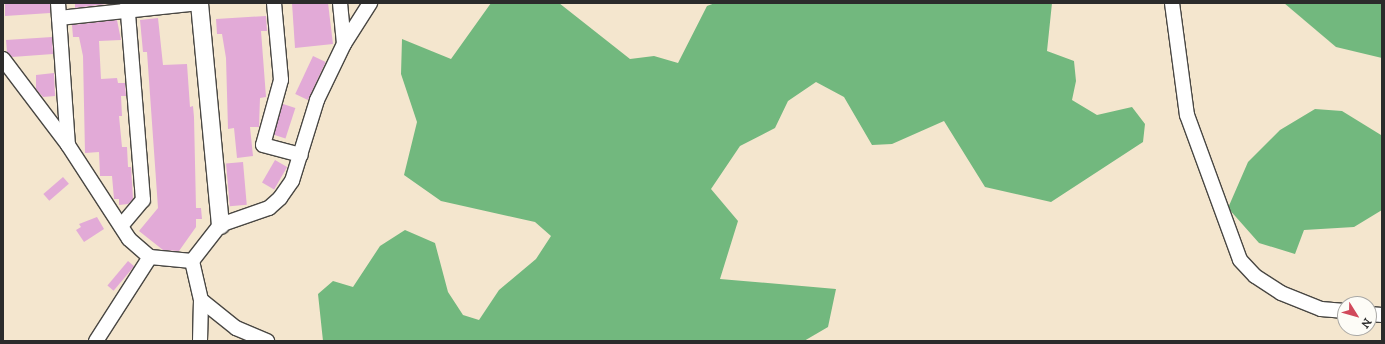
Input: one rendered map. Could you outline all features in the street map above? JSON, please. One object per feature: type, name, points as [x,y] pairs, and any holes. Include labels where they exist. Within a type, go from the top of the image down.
[{"type":"street","points":[[58,3],[68,146]]},
{"type":"street","points":[[59,18],[127,7],[199,3],[220,225]]},
{"type":"street","points":[[274,3],[281,80],[262,145],[301,155]]},
{"type":"street","points":[[340,3],[344,44]]},
{"type":"street","points":[[192,261],[220,225],[269,208],[280,198],[292,181],[317,100],[344,44],[370,3]]},
{"type":"street","points":[[1172,3],[1187,115],[1240,260],[1255,276],[1281,293],[1321,309],[1337,311]]},
{"type":"street","points":[[121,226],[143,200],[127,7]]},
{"type":"street","points":[[3,59],[68,146],[129,239],[150,257],[192,261]]},
{"type":"street","points":[[96,341],[150,257]]},
{"type":"street","points":[[192,261],[201,300],[200,341]]},
{"type":"street","points":[[201,300],[236,328],[267,341]]},
{"type":"green space","points":[[491,3],[559,3],[630,59],[654,56],[678,63],[707,6],[715,3],[1052,3],[1047,51],[1074,61],[1076,81],[1072,100],[1097,115],[1132,107],[1145,124],[1143,142],[1051,202],[985,187],[944,121],[892,144],[872,145],[844,97],[816,82],[788,101],[775,128],[740,146],[711,189],[738,221],[720,279],[836,289],[828,327],[804,341],[323,341],[318,294],[333,281],[353,287],[380,246],[405,230],[435,243],[448,292],[463,315],[479,320],[499,290],[536,259],[551,236],[535,222],[441,201],[404,175],[417,122],[401,74],[402,39],[451,59]]},
{"type":"green space","points":[[1284,3],[1382,3],[1382,58],[1336,47]]},
{"type":"green space","points":[[1315,109],[1342,111],[1381,135],[1382,210],[1354,227],[1304,230],[1295,254],[1259,243],[1228,208],[1248,162],[1280,130]]},
{"type":"building","points":[[5,3],[50,3],[50,13],[5,16]]},
{"type":"building","points":[[75,3],[107,3],[107,4],[75,8]]},
{"type":"building","points":[[292,3],[328,3],[333,44],[295,48]]},
{"type":"building","points":[[266,16],[267,31],[261,31],[266,97],[260,98],[259,127],[250,127],[253,156],[237,158],[234,128],[228,129],[226,58],[222,34],[217,34],[216,19]]},
{"type":"building","points":[[158,18],[163,65],[187,64],[190,107],[193,106],[194,117],[196,208],[201,208],[202,219],[196,219],[196,227],[179,251],[163,250],[139,231],[158,208],[147,52],[143,52],[140,20]]},
{"type":"building","points":[[117,20],[121,40],[99,41],[101,79],[117,78],[118,83],[125,83],[126,96],[121,96],[122,116],[119,116],[122,147],[127,147],[128,167],[131,167],[133,199],[128,204],[119,205],[119,199],[114,199],[112,176],[100,176],[99,152],[85,153],[83,56],[79,37],[73,37],[72,25]]},
{"type":"building","points":[[52,37],[53,54],[12,57],[7,52],[6,40]]},
{"type":"building","points":[[313,56],[326,62],[308,100],[295,94]]},
{"type":"building","points":[[54,73],[55,96],[43,97],[36,89],[36,75]]},
{"type":"building","points":[[283,104],[295,108],[285,138],[273,134]]},
{"type":"building","points":[[275,160],[287,167],[274,190],[262,183]]},
{"type":"building","points":[[243,162],[247,205],[230,206],[226,163]]},
{"type":"building","points":[[63,177],[69,184],[49,201],[43,194]]},
{"type":"building","points":[[97,217],[104,229],[84,242],[76,230],[81,227],[79,224]]},
{"type":"building","points":[[128,261],[134,266],[114,291],[107,286]]}]
